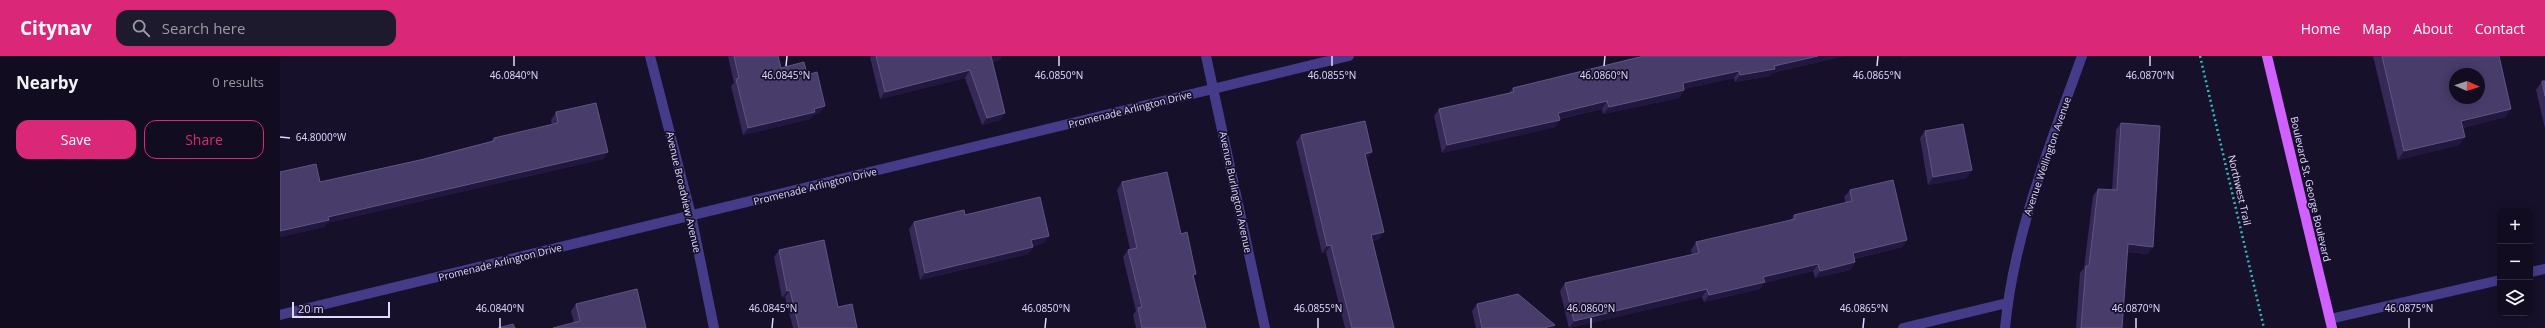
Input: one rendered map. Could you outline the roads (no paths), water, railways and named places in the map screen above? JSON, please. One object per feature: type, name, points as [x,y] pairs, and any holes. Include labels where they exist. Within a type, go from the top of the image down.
[{"type":"main road","name":"Boulevard St. George Boulevard","points":[[2267,56],[2331,324]]},
{"type":"street","name":"Avenue Broadview Avenue","points":[[650,56],[691,216],[714,328]]},
{"type":"street","name":"Avenue Burlington Avenue","points":[[1206,56],[1265,328]]},
{"type":"street","name":"Promenade Arlington Drive","points":[[280,315],[1349,56]]},
{"type":"street","name":"Avenue Wellington Avenue","points":[[2005,328],[2008,303],[2028,206],[2082,56]]},
{"type":"street","points":[[2533,271],[2545,269]]},
{"type":"street","points":[[2331,324],[2497,281]]},
{"type":"street","points":[[1903,328],[2008,303]]}]
